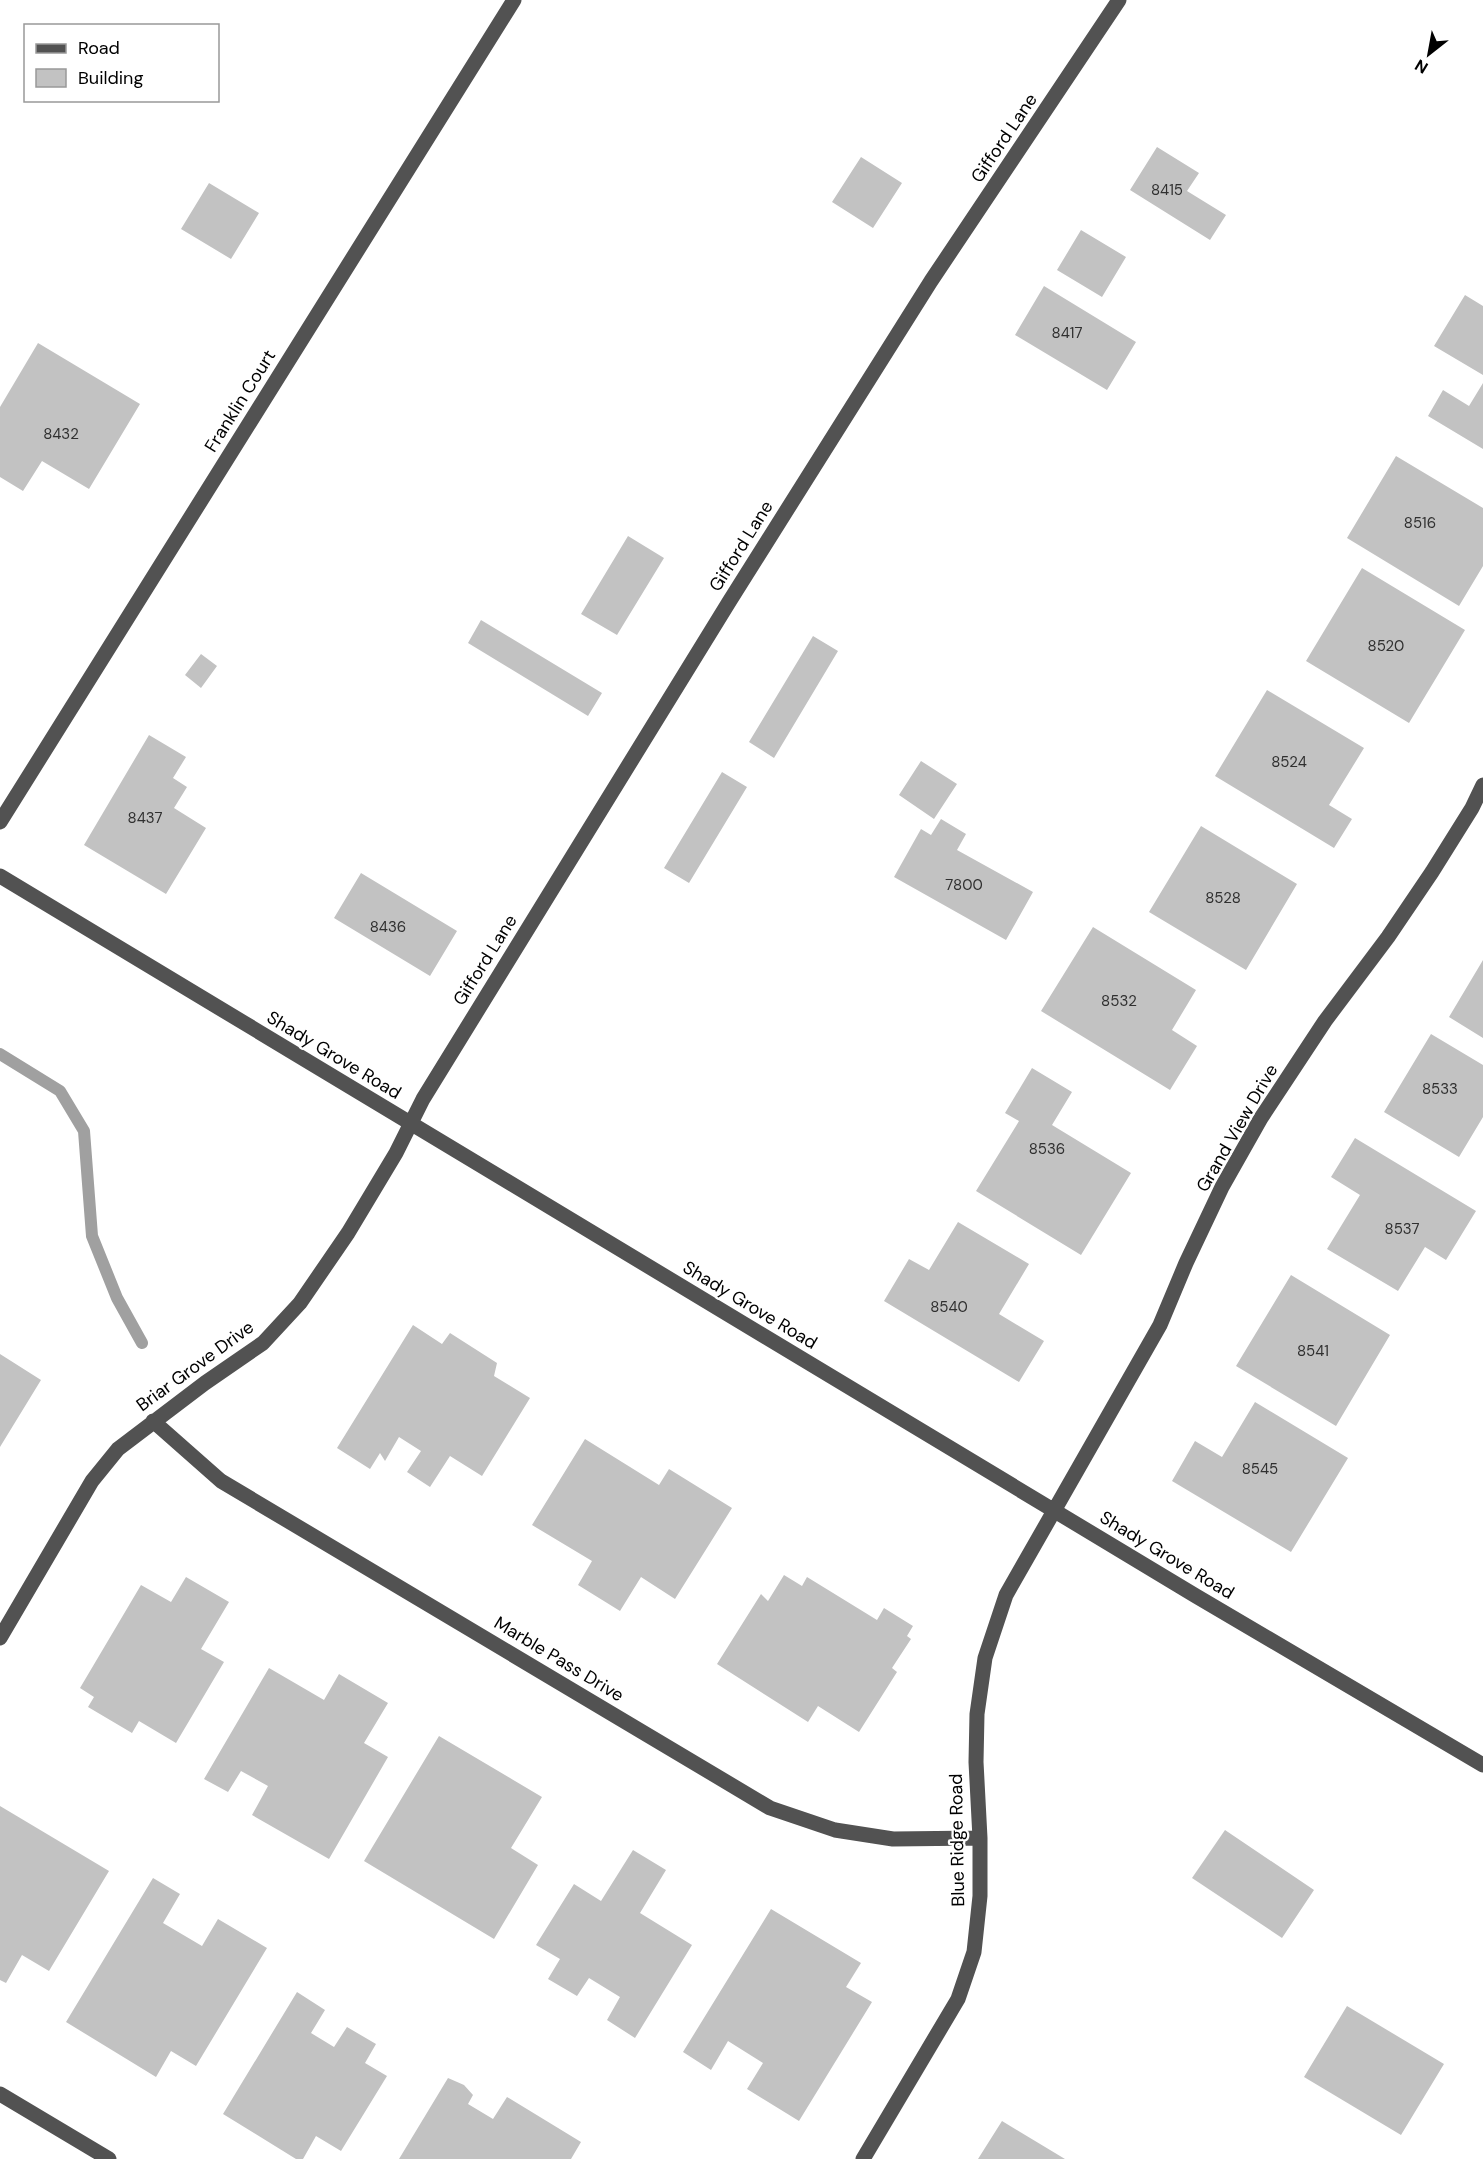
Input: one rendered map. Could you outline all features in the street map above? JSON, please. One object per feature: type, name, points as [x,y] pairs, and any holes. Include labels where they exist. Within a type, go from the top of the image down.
[{"type":"street","name":"Franklin Court","points":[[0,822],[514,0]]},
{"type":"street","name":"Gifford Lane","points":[[410,1124],[423,1099],[741,582],[932,281],[1119,0]]},
{"type":"street","name":"Grand View Drive","points":[[1054,1509],[1160,1325],[1222,1187],[1262,1118],[1325,1021],[1388,937],[1432,872],[1472,808],[1483,785]]},
{"type":"street","name":"Shady Grove Road","points":[[0,876],[1196,1596],[1483,1765]]},
{"type":"street","name":"Briar Grove Drive","points":[[0,1638],[92,1481],[118,1449],[153,1420],[263,1343],[300,1303],[348,1233],[410,1124]]},
{"type":"street","name":"Marble Pass Drive","points":[[153,1420],[221,1481],[770,1808],[835,1830],[893,1839],[980,1838]]},
{"type":"street","name":"Blue Ridge Road","points":[[863,2159],[958,1999],[974,1952],[980,1896],[977,1714],[985,1658],[1006,1595],[1054,1509]]},
{"type":"street","points":[[0,2094],[109,2159]]},
{"type":"building","points":[[1157,147],[1199,173],[1187,191],[1226,215],[1210,240],[1130,190]]},
{"type":"building","points":[[861,157],[902,183],[873,228],[832,202]]},
{"type":"building","points":[[209,183],[259,213],[231,259],[181,229]]},
{"type":"building","points":[[1081,230],[1126,257],[1102,297],[1057,270]]},
{"type":"building","points":[[1044,286],[1136,342],[1107,390],[1015,335]]},
{"type":"building","points":[[1465,295],[1483,306],[1483,375],[1434,346]]},
{"type":"building","points":[[38,343],[140,404],[89,489],[42,461],[23,491],[0,477],[0,407]]},
{"type":"building","points":[[1483,383],[1483,449],[1428,416],[1443,390],[1469,406]]},
{"type":"building","points":[[1396,456],[1483,508],[1483,566],[1459,606],[1347,538]]},
{"type":"building","points":[[628,536],[664,558],[617,635],[581,614]]},
{"type":"building","points":[[1362,568],[1465,630],[1409,723],[1306,661]]},
{"type":"building","points":[[481,620],[602,693],[588,716],[468,643]]},
{"type":"building","points":[[813,636],[838,651],[774,758],[749,742]]},
{"type":"building","points":[[201,654],[217,666],[201,688],[185,675]]},
{"type":"building","points":[[1267,690],[1364,748],[1329,805],[1352,819],[1334,848],[1215,776]]},
{"type":"building","points":[[149,735],[186,757],[173,778],[187,787],[174,808],[206,828],[166,894],[84,845]]},
{"type":"building","points":[[921,761],[957,784],[934,819],[899,795]]},
{"type":"building","points":[[722,772],[747,787],[689,883],[664,868]]},
{"type":"building","points":[[941,819],[966,834],[957,850],[1033,892],[1006,940],[894,877],[921,829],[931,835]]},
{"type":"building","points":[[1201,826],[1297,884],[1246,970],[1149,912]]},
{"type":"building","points":[[361,873],[457,931],[430,976],[334,918]]},
{"type":"building","points":[[1093,927],[1196,990],[1172,1030],[1197,1046],[1170,1090],[1041,1011]]},
{"type":"building","points":[[1483,960],[1483,1038],[1449,1017]]},
{"type":"building","points":[[1431,1034],[1483,1065],[1483,1117],[1459,1157],[1384,1112]]},
{"type":"building","points":[[1032,1068],[1072,1092],[1052,1125],[1131,1173],[1081,1255],[976,1191],[1019,1121],[1005,1113]]},
{"type":"building","points":[[1355,1138],[1476,1211],[1446,1260],[1425,1247],[1398,1291],[1327,1249],[1360,1195],[1331,1177]]},
{"type":"building","points":[[958,1222],[1029,1264],[999,1314],[1044,1341],[1019,1382],[884,1301],[909,1259],[929,1270]]},
{"type":"building","points":[[1291,1275],[1390,1335],[1336,1426],[1236,1366]]},
{"type":"building","points":[[413,1325],[442,1344],[450,1333],[497,1363],[494,1376],[530,1398],[482,1476],[450,1456],[430,1487],[407,1472],[421,1451],[399,1437],[385,1461],[380,1453],[370,1469],[337,1448]]},
{"type":"building","points":[[0,1354],[41,1380],[0,1447]]},
{"type":"building","points":[[1255,1402],[1348,1458],[1291,1552],[1172,1481],[1195,1441],[1222,1457]]},
{"type":"building","points":[[585,1439],[659,1485],[669,1469],[732,1508],[675,1599],[641,1577],[620,1611],[578,1585],[592,1561],[532,1525]]},
{"type":"building","points":[[784,1575],[802,1586],[807,1577],[877,1620],[884,1608],[913,1626],[907,1636],[911,1639],[892,1668],[897,1672],[859,1732],[818,1706],[808,1722],[717,1664],[761,1594],[768,1601]]},
{"type":"building","points":[[186,1577],[229,1602],[201,1649],[224,1662],[176,1743],[139,1721],[132,1733],[88,1707],[94,1697],[80,1688],[141,1585],[171,1602]]},
{"type":"building","points":[[269,1668],[324,1700],[339,1674],[388,1703],[364,1743],[388,1757],[329,1859],[252,1815],[268,1786],[241,1771],[228,1792],[204,1779]]},
{"type":"building","points":[[439,1736],[542,1797],[511,1848],[538,1865],[494,1939],[364,1861]]},
{"type":"building","points":[[0,1806],[109,1871],[49,1971],[22,1955],[6,1983],[0,1980]]},
{"type":"building","points":[[1225,1830],[1314,1890],[1282,1938],[1192,1878]]},
{"type":"building","points":[[633,1850],[666,1870],[640,1913],[692,1945],[635,2038],[607,2020],[620,1997],[589,1978],[577,1996],[548,1979],[560,1959],[536,1945],[574,1884],[601,1901]]},
{"type":"building","points":[[153,1878],[180,1894],[163,1923],[202,1946],[218,1919],[267,1948],[196,2066],[171,2051],[156,2077],[66,2022]]},
{"type":"building","points":[[771,1909],[861,1963],[846,1987],[872,2002],[799,2121],[747,2089],[763,2063],[728,2041],[711,2070],[683,2052]]},
{"type":"building","points":[[297,1992],[325,2010],[311,2033],[334,2047],[347,2027],[376,2044],[365,2063],[387,2076],[341,2151],[316,2136],[303,2159],[296,2159],[223,2114]]},
{"type":"building","points":[[1347,2006],[1444,2064],[1401,2135],[1304,2077]]},
{"type":"building","points":[[448,2078],[464,2085],[473,2095],[468,2104],[493,2119],[507,2097],[581,2142],[571,2159],[399,2159]]},
{"type":"building","points":[[1002,2121],[1065,2159],[978,2159]]},
{"type":"waterway","points":[[0,1054],[60,1091],[84,1131],[92,1236],[117,1298],[142,1343]]}]
